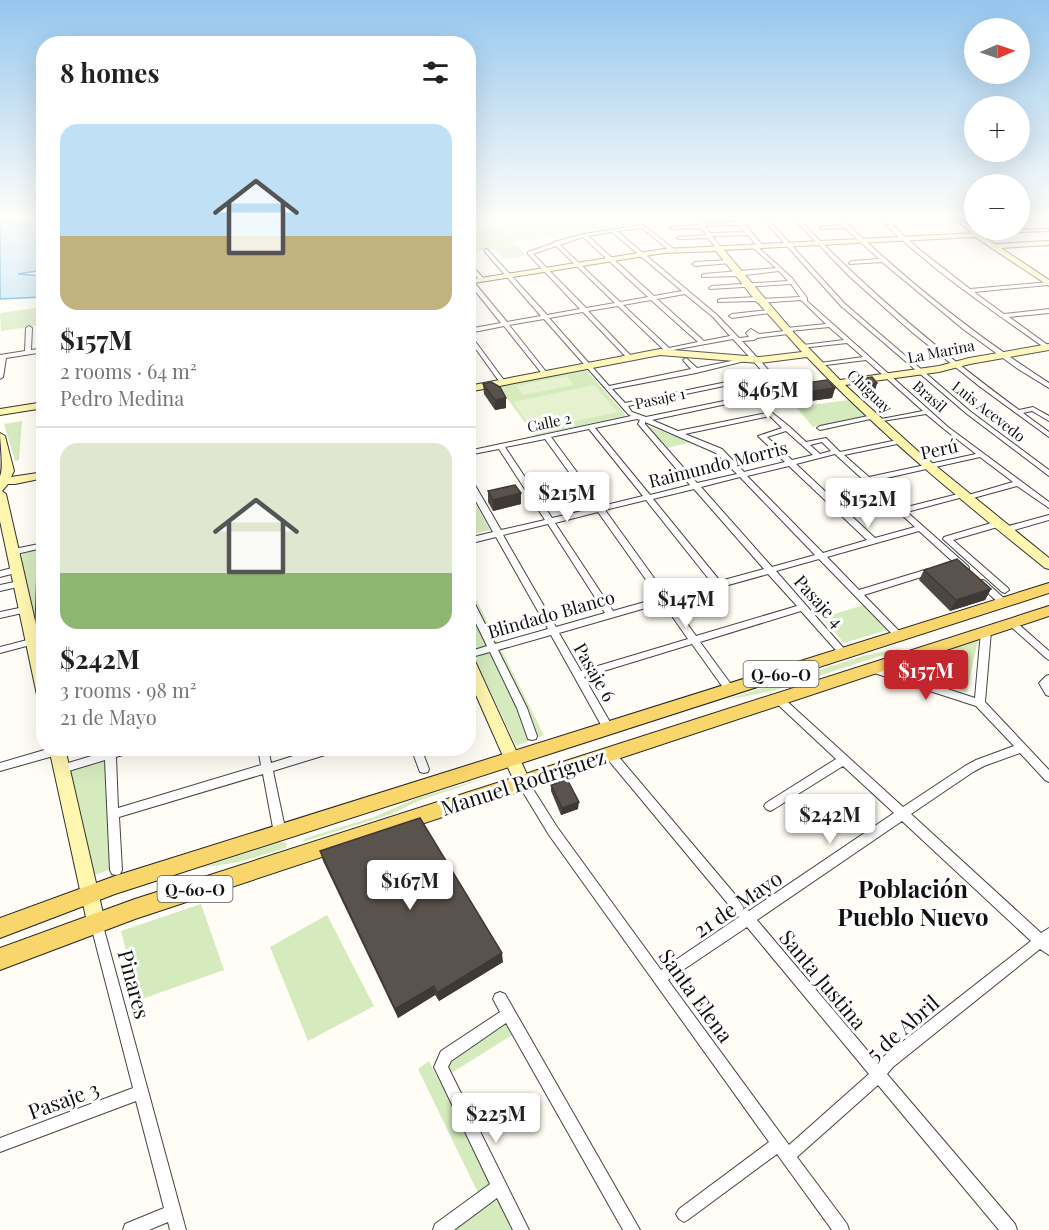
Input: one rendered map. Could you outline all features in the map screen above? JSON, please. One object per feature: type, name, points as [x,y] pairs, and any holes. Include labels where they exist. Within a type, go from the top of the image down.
[{"type":"main road","name":"Manuel Rodríguez","points":[[0,928],[90,893],[900,637],[1004,597],[1049,588]]},
{"type":"main road","name":"Manuel Rodríguez","points":[[0,959],[96,922],[522,781],[1049,611]]},
{"type":"main road","points":[[295,856],[295,839],[308,824]]},
{"type":"street","points":[[505,272],[622,405],[640,419],[717,449],[900,637]]},
{"type":"street","points":[[476,281],[530,272]]},
{"type":"street","points":[[547,272],[630,358]]},
{"type":"street","points":[[587,272],[665,351],[751,360]]},
{"type":"street","points":[[625,272],[701,342]]},
{"type":"street","points":[[663,272],[715,316],[751,360],[769,375]]},
{"type":"street","points":[[704,276],[751,272]]},
{"type":"street","name":"Brasil","points":[[782,272],[830,325],[927,412],[1049,506]]},
{"type":"street","name":"Luis Acevedo","points":[[813,272],[838,300],[920,372],[1049,474]]},
{"type":"street","points":[[848,272],[956,365],[1049,435]]},
{"type":"street","points":[[899,272],[1003,355],[1049,386]]},
{"type":"street","points":[[945,272],[1002,316],[1048,347]]},
{"type":"street","points":[[1033,272],[1049,283]]},
{"type":"street","points":[[476,273],[482,280]]},
{"type":"street","name":"Chiguay","points":[[738,274],[768,312],[875,419],[928,466],[1049,565]]},
{"type":"street","points":[[712,288],[791,282]]},
{"type":"street","points":[[969,291],[1049,283]]},
{"type":"street","points":[[476,289],[545,374]]},
{"type":"street","points":[[476,330],[685,292]]},
{"type":"street","points":[[720,301],[804,298]]},
{"type":"street","points":[[1002,316],[1049,311]]},
{"type":"street","points":[[732,316],[768,312]]},
{"type":"street","points":[[820,315],[831,314]]},
{"type":"street","points":[[476,387],[701,342],[754,338],[830,325]]},
{"type":"street","points":[[28,352],[29,328]]},
{"type":"street","points":[[608,388],[850,341]]},
{"type":"street","points":[[476,343],[503,382]]},
{"type":"street","name":"La Marina","points":[[839,383],[920,372],[1048,347]]},
{"type":"street","points":[[0,377],[1,356],[36,351]]},
{"type":"street","points":[[820,365],[868,358]]},
{"type":"street","points":[[686,360],[696,370]]},
{"type":"street","name":"Calle 2","points":[[476,451],[782,390],[769,375]]},
{"type":"street","name":"Pasaje 1","points":[[622,405],[769,375]]},
{"type":"street","points":[[0,412],[36,406]]},
{"type":"street","points":[[1018,412],[1033,409],[1049,419]]},
{"type":"street","points":[[820,428],[927,412]]},
{"type":"street","points":[[678,433],[771,414],[818,456]]},
{"type":"street","name":"Pasaje 4","points":[[640,419],[642,426],[844,654]]},
{"type":"street","points":[[591,427],[718,585]]},
{"type":"street","points":[[788,428],[762,436],[873,542]]},
{"type":"street","points":[[0,436],[8,468],[1,483]]},
{"type":"street","points":[[547,436],[730,690]]},
{"type":"street","points":[[805,444],[823,440],[959,563],[1004,597]]},
{"type":"street","name":"Raimundo Morris","points":[[476,540],[818,456],[899,441]]},
{"type":"street","points":[[501,446],[611,615]]},
{"type":"street","name":"Perú","points":[[867,480],[981,455]]},
{"type":"street","points":[[1,483],[36,477]]},
{"type":"street","points":[[901,511],[1019,483]]},
{"type":"street","points":[[0,494],[3,526],[12,552],[24,610],[36,645],[0,650]]},
{"type":"street","name":"Pasaje 6","points":[[476,500],[498,534],[609,729]]},
{"type":"street","points":[[1004,597],[947,539],[1049,517]]},
{"type":"street","name":"Blindado Blanco","points":[[476,653],[920,528]]},
{"type":"street","points":[[12,552],[36,547]]},
{"type":"street","points":[[859,593],[959,563]]},
{"type":"street","points":[[0,574],[17,577]]},
{"type":"street","points":[[0,588],[17,577]]},
{"type":"street","points":[[578,675],[802,608]]},
{"type":"street","points":[[0,615],[24,610]]},
{"type":"street","points":[[476,614],[522,708],[532,736]]},
{"type":"street","points":[[1012,623],[1049,656]]},
{"type":"street","points":[[980,703],[986,631]]},
{"type":"street","points":[[871,668],[980,703],[1049,777]]},
{"type":"street","points":[[476,678],[522,781]]},
{"type":"street","points":[[1049,679],[1044,683],[1049,692]]},
{"type":"street","points":[[777,698],[1046,942]]},
{"type":"street","name":"21 de Mayo","points":[[659,979],[980,763],[1021,748]]},
{"type":"street","name":"Santa Justina","points":[[609,753],[1009,1230]]},
{"type":"street","points":[[0,767],[37,756]]},
{"type":"street","name":"Pinares","points":[[59,756],[96,922],[178,1230]]},
{"type":"street","points":[[62,769],[99,756]]},
{"type":"street","points":[[111,756],[116,870]]},
{"type":"street","points":[[265,756],[280,833]]},
{"type":"street","points":[[113,814],[308,756]]},
{"type":"street","points":[[419,756],[424,770]]},
{"type":"street","points":[[770,806],[844,760]]},
{"type":"street","name":"Santa Elena","points":[[522,781],[547,822],[841,1230]]},
{"type":"street","name":"5 de Abril","points":[[684,1214],[783,1150],[878,1074],[888,1062],[1046,942]]},
{"type":"street","points":[[500,999],[632,1230]]},
{"type":"street","points":[[508,1014],[446,1056],[441,1067],[521,1230]]},
{"type":"street","name":"Pasaje 3","points":[[0,1145],[141,1092]]},
{"type":"street","points":[[441,1230],[499,1187]]},
{"type":"street","points":[[131,1230],[173,1212]]},
{"type":"green space","points":[[36,308],[36,326],[1,331],[0,313]]},
{"type":"green space","points":[[587,371],[625,414],[624,416],[535,436],[498,386]]},
{"type":"green space","points":[[567,376],[574,385],[523,395],[516,386]]},
{"type":"green space","points":[[594,385],[618,412],[533,430],[513,402]]},
{"type":"green space","points":[[849,400],[865,416],[813,427],[796,407]]},
{"type":"green space","points":[[22,421],[19,460],[15,461],[4,424]]},
{"type":"green space","points":[[645,425],[692,442],[667,448]]},
{"type":"green space","points":[[476,505],[490,530],[476,533]]},
{"type":"green space","points":[[36,550],[36,631],[20,557],[24,553]]},
{"type":"green space","points":[[476,599],[544,735],[516,746],[476,660]]},
{"type":"green space","points":[[863,605],[887,630],[844,643],[822,618]]},
{"type":"green space","points":[[978,639],[967,692],[890,669]]},
{"type":"green space","points":[[904,648],[773,691],[725,700],[866,655]]},
{"type":"green space","points":[[107,760],[112,869],[94,875],[70,768]]},
{"type":"green space","points":[[498,774],[418,801],[392,814],[302,842],[306,838],[374,817],[417,798]]},
{"type":"green space","points":[[280,842],[287,843],[286,848],[239,862],[201,868]]},
{"type":"green space","points":[[201,904],[224,970],[139,1000],[121,931]]},
{"type":"green space","points":[[327,915],[374,1006],[308,1041],[270,947]]},
{"type":"green space","points":[[503,1024],[507,1026],[512,1035],[450,1074],[446,1063]]},
{"type":"green space","points":[[429,1061],[490,1182],[487,1190],[479,1195],[418,1069]]},
{"type":"green space","points":[[494,1200],[500,1202],[515,1230],[453,1230]]},
{"type":"water","points":[[0,272],[28,272],[18,274],[36,275],[36,297],[0,299]]},
{"type":"building","points":[[872,377],[877,383],[869,384],[863,378]]},
{"type":"building","points":[[827,380],[835,388],[806,392],[799,384]]},
{"type":"building","points":[[491,382],[500,387],[506,398],[495,400],[483,384]]},
{"type":"building","points":[[515,485],[521,493],[493,500],[488,491]]},
{"type":"building","points":[[957,559],[991,589],[956,600],[924,570]]},
{"type":"building","points":[[567,779],[579,802],[562,808],[551,785]]},
{"type":"building","points":[[420,818],[502,953],[437,993],[434,986],[395,1009],[320,851]]},
{"type":"district","name":"Población Pueblo Nuevo","points":[[913,902]]}]
